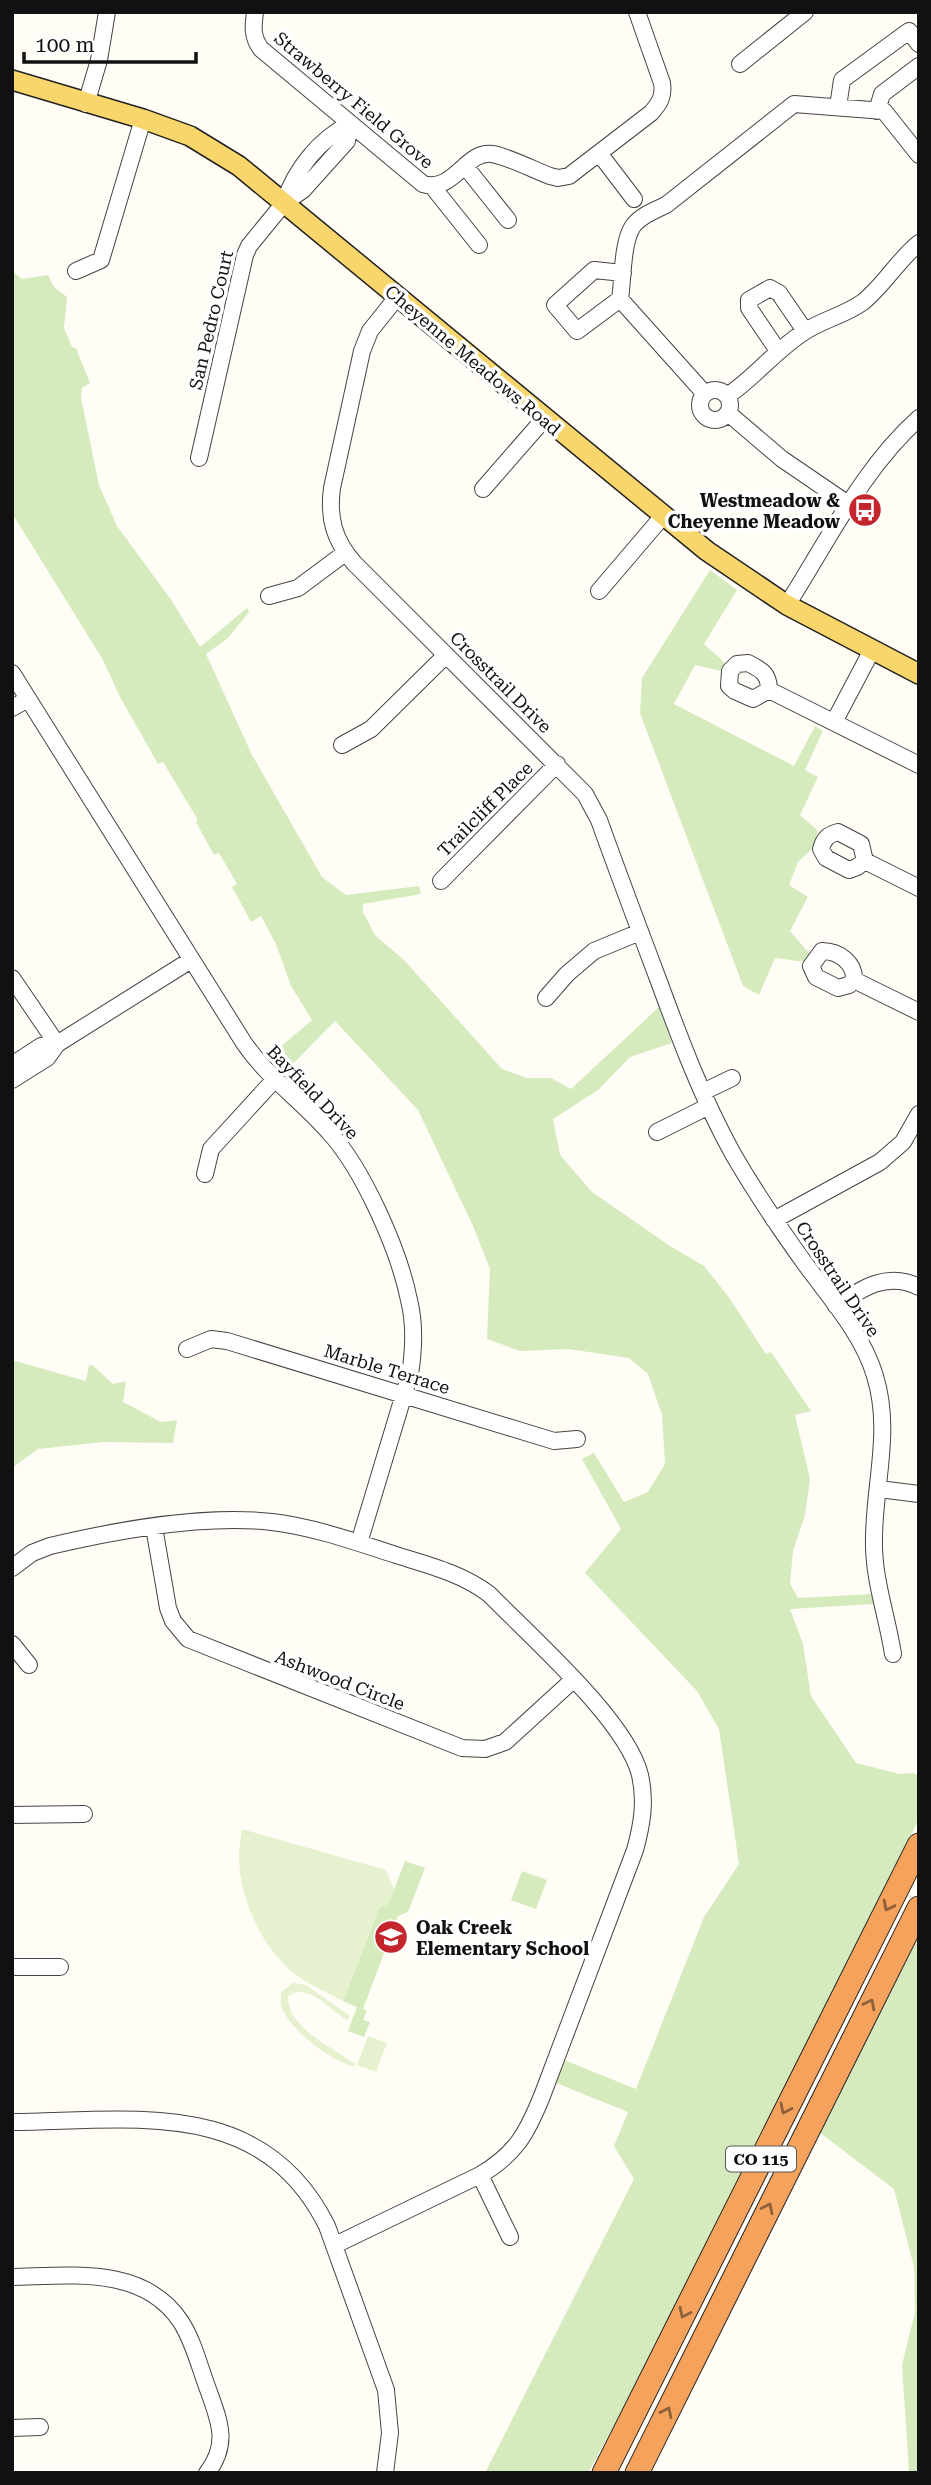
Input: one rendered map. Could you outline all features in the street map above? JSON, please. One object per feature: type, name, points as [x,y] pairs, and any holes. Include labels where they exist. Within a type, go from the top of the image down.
[{"type":"highway","name":"CO 115","points":[[604,2473],[919,1845]]},
{"type":"highway","name":"CO 115","points":[[637,2473],[919,1908]]},
{"type":"main road","name":"Cheyenne Meadows Road","points":[[12,80],[143,119],[190,136],[215,149],[284,202],[707,551],[787,604],[919,674]]},
{"type":"street","points":[[86,104],[102,51],[107,12]]},
{"type":"street","name":"Strawberry Field Grove","points":[[255,12],[254,40],[261,49],[423,184],[432,186],[446,181],[480,155],[491,153],[558,178],[569,176],[651,113],[659,105],[663,94],[662,83],[637,12]]},
{"type":"street","points":[[778,12],[789,25]]},
{"type":"street","points":[[740,64],[805,12]]},
{"type":"street","points":[[838,107],[842,80],[909,31],[919,44]]},
{"type":"street","points":[[877,111],[882,94],[919,66]]},
{"type":"street","points":[[623,273],[594,270],[555,305],[577,331],[620,299],[628,236],[634,224],[650,212],[666,205],[794,104],[884,111],[919,155]]},
{"type":"street","points":[[76,271],[101,260],[143,119]]},
{"type":"street","name":"San Pedro Court","points":[[200,458],[241,266],[249,246],[284,202],[303,190],[315,164],[347,141],[350,124]]},
{"type":"street","points":[[599,153],[634,199]]},
{"type":"street","points":[[465,166],[508,220]]},
{"type":"street","points":[[432,186],[479,245]]},
{"type":"street","points":[[727,396],[805,331],[847,313],[864,301],[919,243]]},
{"type":"street","points":[[778,351],[749,308],[749,300],[770,288],[779,293],[805,331]]},
{"type":"street","name":"Crosstrail Drive","points":[[397,296],[365,340],[332,488],[331,522],[339,544],[446,655],[576,782],[592,806],[685,1053],[733,1153],[774,1220],[836,1306],[869,1359],[878,1388],[883,1427],[874,1554],[877,1585],[889,1624],[893,1654]]},
{"type":"street","points":[[620,299],[705,394]]},
{"type":"street","points":[[719,390],[727,396],[730,405],[728,414],[716,420],[706,417],[702,413],[700,403],[705,394],[719,390]]},
{"type":"street","points":[[728,414],[782,459],[848,504]]},
{"type":"street","points":[[787,604],[848,504],[887,450],[919,418]]},
{"type":"street","points":[[482,489],[544,419]]},
{"type":"street","points":[[599,591],[663,516]]},
{"type":"street","points":[[269,596],[298,587],[345,553]]},
{"type":"street","points":[[834,722],[872,650]]},
{"type":"street","points":[[342,745],[371,729],[446,655]]},
{"type":"street","name":"Bayfield Drive","points":[[12,673],[251,1054],[319,1121],[340,1146],[360,1177],[385,1228],[405,1282],[412,1317],[413,1356],[359,1543]]},
{"type":"street","points":[[769,690],[919,765]]},
{"type":"street","points":[[12,708],[28,699]]},
{"type":"street","name":"Trailcliff Place","points":[[441,881],[557,764]]},
{"type":"street","points":[[865,861],[919,888]]},
{"type":"street","points":[[546,998],[567,974],[594,951],[640,932]]},
{"type":"street","points":[[12,1080],[47,1058],[57,1044],[191,961]]},
{"type":"street","points":[[12,978],[57,1044]]},
{"type":"street","points":[[854,980],[919,1012]]},
{"type":"street","points":[[12,1065],[41,1046],[57,1044]]},
{"type":"street","points":[[657,1132],[732,1078]]},
{"type":"street","points":[[205,1174],[211,1149],[275,1079]]},
{"type":"street","points":[[774,1220],[880,1162],[915,1132],[919,1114]]},
{"type":"street","points":[[836,1306],[877,1282],[905,1282],[919,1287]]},
{"type":"street","name":"Marble Terrace","points":[[187,1349],[212,1339],[227,1341],[554,1441],[577,1439]]},
{"type":"street","points":[[879,1489],[919,1494]]},
{"type":"street","points":[[12,1568],[32,1553],[50,1546],[205,1520],[298,1526],[359,1543],[475,1583],[489,1594],[616,1727],[634,1758],[642,1793],[641,1828],[531,2123],[511,2153],[480,2175],[335,2245]]},
{"type":"street","name":"Ashwood Circle","points":[[154,1527],[168,1608],[173,1621],[188,1639],[462,1748],[485,1749],[505,1742],[573,1680]]},
{"type":"street","points":[[12,1644],[29,1665]]},
{"type":"street","points":[[12,1815],[84,1814]]},
{"type":"street","points":[[12,1967],[60,1967]]},
{"type":"street","points":[[12,2122],[157,2120],[200,2125],[225,2132],[275,2159],[296,2179],[318,2209],[335,2245],[386,2390],[390,2433],[385,2473]]},
{"type":"street","points":[[480,2175],[510,2237]]},
{"type":"street","points":[[12,2277],[108,2277],[135,2285],[161,2301],[180,2320],[217,2413],[221,2447],[207,2473]]},
{"type":"street","points":[[12,2428],[40,2427]]},
{"type":"green space","points":[[12,271],[22,279],[48,275],[54,287],[67,297],[64,328],[72,347],[76,348],[90,383],[82,388],[81,398],[99,485],[117,526],[172,601],[200,647],[247,608],[249,612],[228,638],[206,654],[252,755],[322,877],[346,895],[419,886],[421,894],[363,904],[363,912],[375,935],[404,960],[502,1069],[527,1078],[551,1078],[571,1089],[659,1007],[672,1043],[630,1057],[598,1090],[553,1119],[560,1155],[592,1192],[704,1266],[728,1296],[766,1354],[771,1352],[811,1411],[795,1415],[810,1479],[805,1515],[793,1551],[790,1584],[798,1598],[871,1594],[874,1604],[790,1609],[803,1644],[811,1696],[856,1763],[919,1776],[919,1819],[588,2473],[485,2473],[634,2179],[614,2146],[628,2112],[556,2083],[564,2060],[636,2089],[704,1917],[739,1864],[719,1729],[697,1691],[585,1573],[621,1529],[582,1459],[594,1453],[624,1502],[648,1492],[665,1464],[662,1415],[648,1374],[629,1358],[568,1349],[520,1351],[487,1339],[490,1269],[473,1226],[418,1110],[335,1021],[283,1074],[267,1058],[312,1020],[291,986],[276,944],[261,916],[251,922],[232,887],[237,884],[219,853],[214,855],[196,822],[198,820],[163,762],[158,764],[120,697],[103,660],[12,513]]},
{"type":"green space","points":[[710,570],[737,590],[704,644],[725,663],[721,671],[695,665],[674,704],[794,766],[815,726],[823,731],[805,770],[818,777],[800,815],[818,831],[811,850],[798,862],[789,885],[808,897],[790,931],[810,954],[806,962],[775,958],[759,995],[743,986],[640,713],[642,678]]},
{"type":"green space","points":[[12,1360],[86,1381],[89,1365],[92,1365],[113,1384],[126,1381],[123,1402],[161,1422],[177,1420],[173,1443],[104,1442],[38,1449],[12,1468]]},
{"type":"green space","points":[[242,1829],[386,1870],[394,1889],[389,1903],[379,1908],[343,2001],[296,1975],[263,1937],[243,1889],[239,1856]]},
{"type":"green space","points":[[405,1861],[425,1868],[408,1912],[398,1916],[363,2009],[367,2011],[363,2020],[370,2022],[364,2037],[348,2031],[357,2007],[343,2001],[379,1908],[389,1903]]},
{"type":"green space","points":[[522,1871],[547,1880],[536,1909],[511,1900]]},
{"type":"green space","points":[[919,1934],[919,2473],[909,2473],[902,2365],[915,2312],[914,2267],[894,2189],[819,2132]]},
{"type":"green space","points":[[293,1983],[306,1985],[350,2016],[347,2020],[319,1999],[303,1992],[288,1996],[295,2018],[303,2027],[355,2064],[354,2067],[313,2044],[287,2017],[281,2006],[281,1992]]},
{"type":"green space","points":[[368,2036],[387,2043],[376,2072],[357,2065]]},
{"type":"place","name":"Westmeadow & Cheyenne Meadow","points":[[865,510]]},
{"type":"place","name":"Oak Creek Elementary School","points":[[391,1937]]}]
